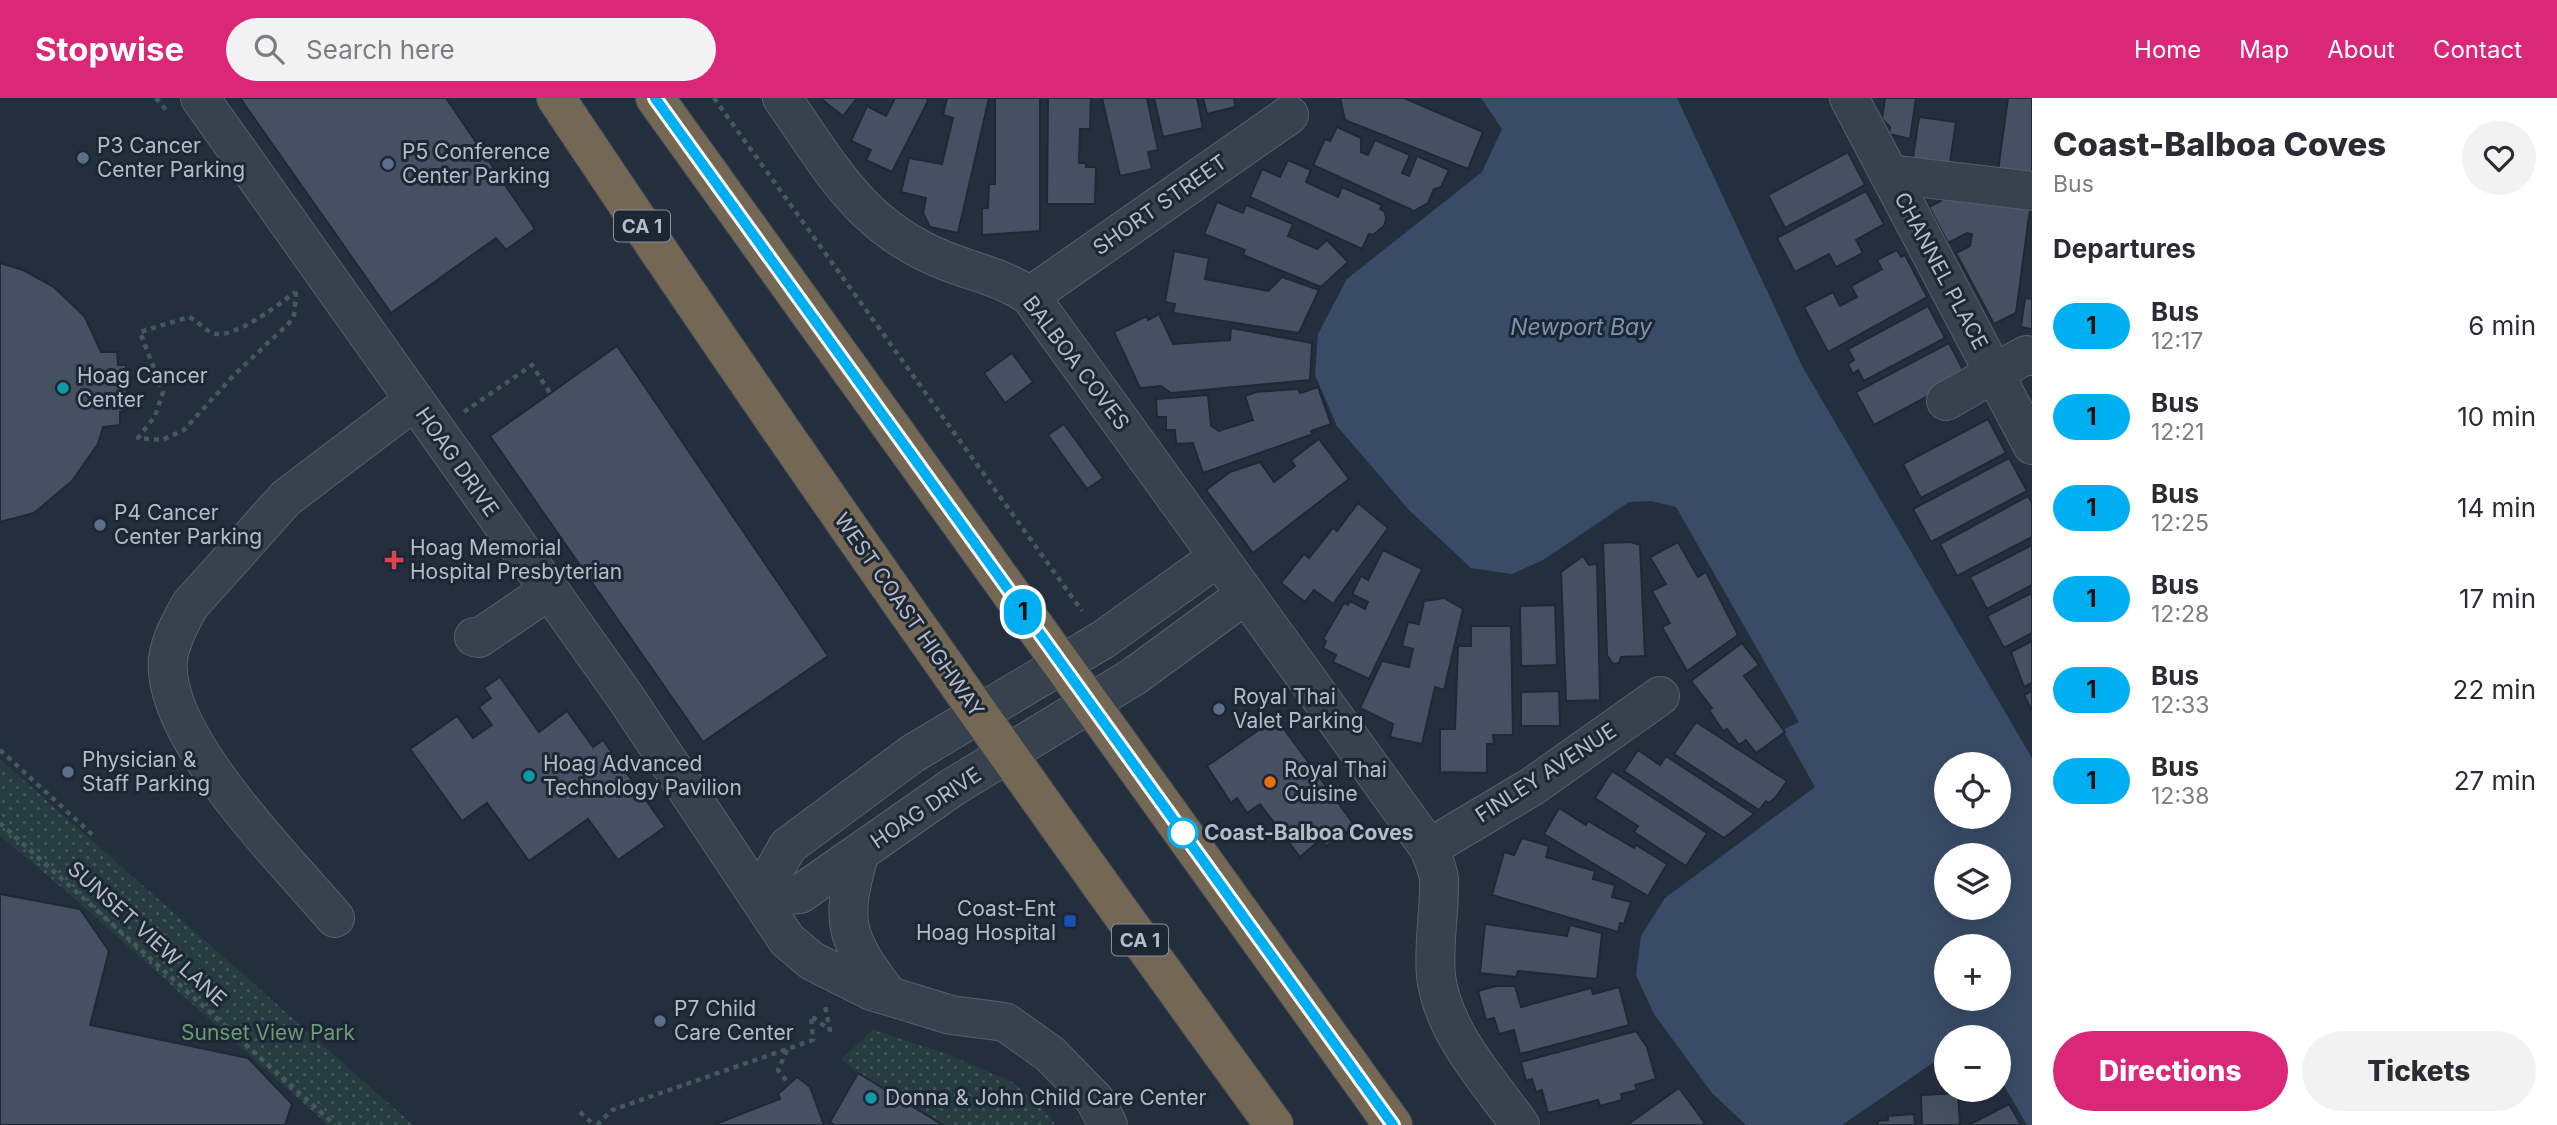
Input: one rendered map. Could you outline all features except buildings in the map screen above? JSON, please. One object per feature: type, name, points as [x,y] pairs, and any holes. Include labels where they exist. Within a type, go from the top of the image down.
[{"type":"highway","name":"WEST COAST HIGHWAY","points":[[556,98],[727,355],[978,715],[1274,1125]]},
{"type":"highway","points":[[655,98],[1393,1125]]},
{"type":"street","name":"HOAG DRIVE","points":[[200,98],[626,698],[759,897],[800,894],[953,787],[1090,704]]},
{"type":"street","name":"BALBOA COVES","points":[[782,98],[857,205],[896,237],[941,259],[1004,279],[1030,296],[1429,848],[1439,876],[1434,946],[1437,978],[1444,1008],[1461,1043],[1520,1125]]},
{"type":"street","name":"CHANNEL PLACE","points":[[1849,98],[2032,445]]},
{"type":"street","name":"SHORT STREET","points":[[1030,296],[1290,115]]},
{"type":"street","points":[[1889,174],[2032,191]]},
{"type":"street","points":[[1946,401],[2026,355],[2032,356]]},
{"type":"street","points":[[335,918],[239,804],[184,728],[169,684],[168,658],[180,621],[190,605],[286,498],[414,401]]},
{"type":"street","points":[[1108,1125],[1095,1100],[1050,1054],[1005,1022],[951,1015],[890,998],[812,961],[787,940],[759,897],[788,846],[912,754],[1104,639],[1218,557]]},
{"type":"street","points":[[474,638],[479,638],[548,591]]},
{"type":"street","points":[[1090,704],[1133,677],[1245,595]]},
{"type":"street","name":"FINLEY AVENUE","points":[[1429,848],[1533,786],[1660,696]]},
{"type":"street","points":[[860,852],[849,889],[848,928],[858,956],[890,998]]},
{"type":"path","points":[[714,98],[1087,617]]},
{"type":"path","points":[[295,293],[294,315],[289,323],[234,375],[184,430],[162,440],[138,438],[155,416],[163,392],[140,332],[189,317],[208,331],[222,334],[274,309],[295,293]]},
{"type":"path","points":[[455,419],[532,365],[550,393]]},
{"type":"path","points":[[0,750],[96,838]]},
{"type":"path","name":"SUNSET VIEW LANE","points":[[1,826],[335,1125]]},
{"type":"path","points":[[580,1112],[595,1125],[612,1110],[813,1040],[810,1016],[830,1030],[825,1003]]},
{"type":"path","points":[[787,1049],[778,1070],[789,1084]]},
{"type":"path","points":[[322,1125],[329,1119]]},
{"type":"green space","name":"Sunset View Park","points":[[0,759],[413,1125],[328,1125],[67,892],[0,836]]},
{"type":"green space","points":[[873,1030],[944,1053],[1014,1083],[1055,1122],[1052,1125],[943,1125],[858,1073],[841,1059]]},
{"type":"water","name":"Newport Bay","points":[[1481,98],[1677,98],[1802,366],[2032,758],[2032,1125],[2027,1125],[2011,1098],[2011,1025],[1934,1025],[1934,1062],[1842,1125],[1746,1125],[1712,1093],[1654,1014],[1636,975],[1641,936],[1665,898],[1815,787],[1783,730],[1799,722],[1676,507],[1651,501],[1629,502],[1543,560],[1512,574],[1471,568],[1409,510],[1337,426],[1315,375],[1318,334],[1347,279],[1482,172],[1502,129]]},
{"type":"bus line","name":"1","points":[[655,98],[1393,1125]]},
{"type":"place","name":"P3 Cancer Center Parking","points":[[83,158]]},
{"type":"place","name":"P5 Conference Center Parking","points":[[388,164]]},
{"type":"place","name":"Hoag Cancer Center","points":[[63,388]]},
{"type":"place","name":"P4 Cancer Center Parking","points":[[100,525]]},
{"type":"place","name":"Hoag Memorial Hospital Presbyterian","points":[[394,560]]},
{"type":"place","name":"Royal Thai Valet Parking","points":[[1219,709]]},
{"type":"place","name":"Physician & Staff Parking","points":[[68,772]]},
{"type":"place","name":"Hoag Advanced Technology Pavilion","points":[[529,776]]},
{"type":"place","name":"Royal Thai Cuisine","points":[[1270,782]]},
{"type":"place","name":"Coast-Balboa Coves","points":[[1183,833]]},
{"type":"place","name":"Coast-Ent Hoag Hospital","points":[[1070,921]]},
{"type":"place","name":"P7 Child Care Center","points":[[660,1021]]},
{"type":"place","name":"Donna & John Child Care Center","points":[[871,1098]]}]
